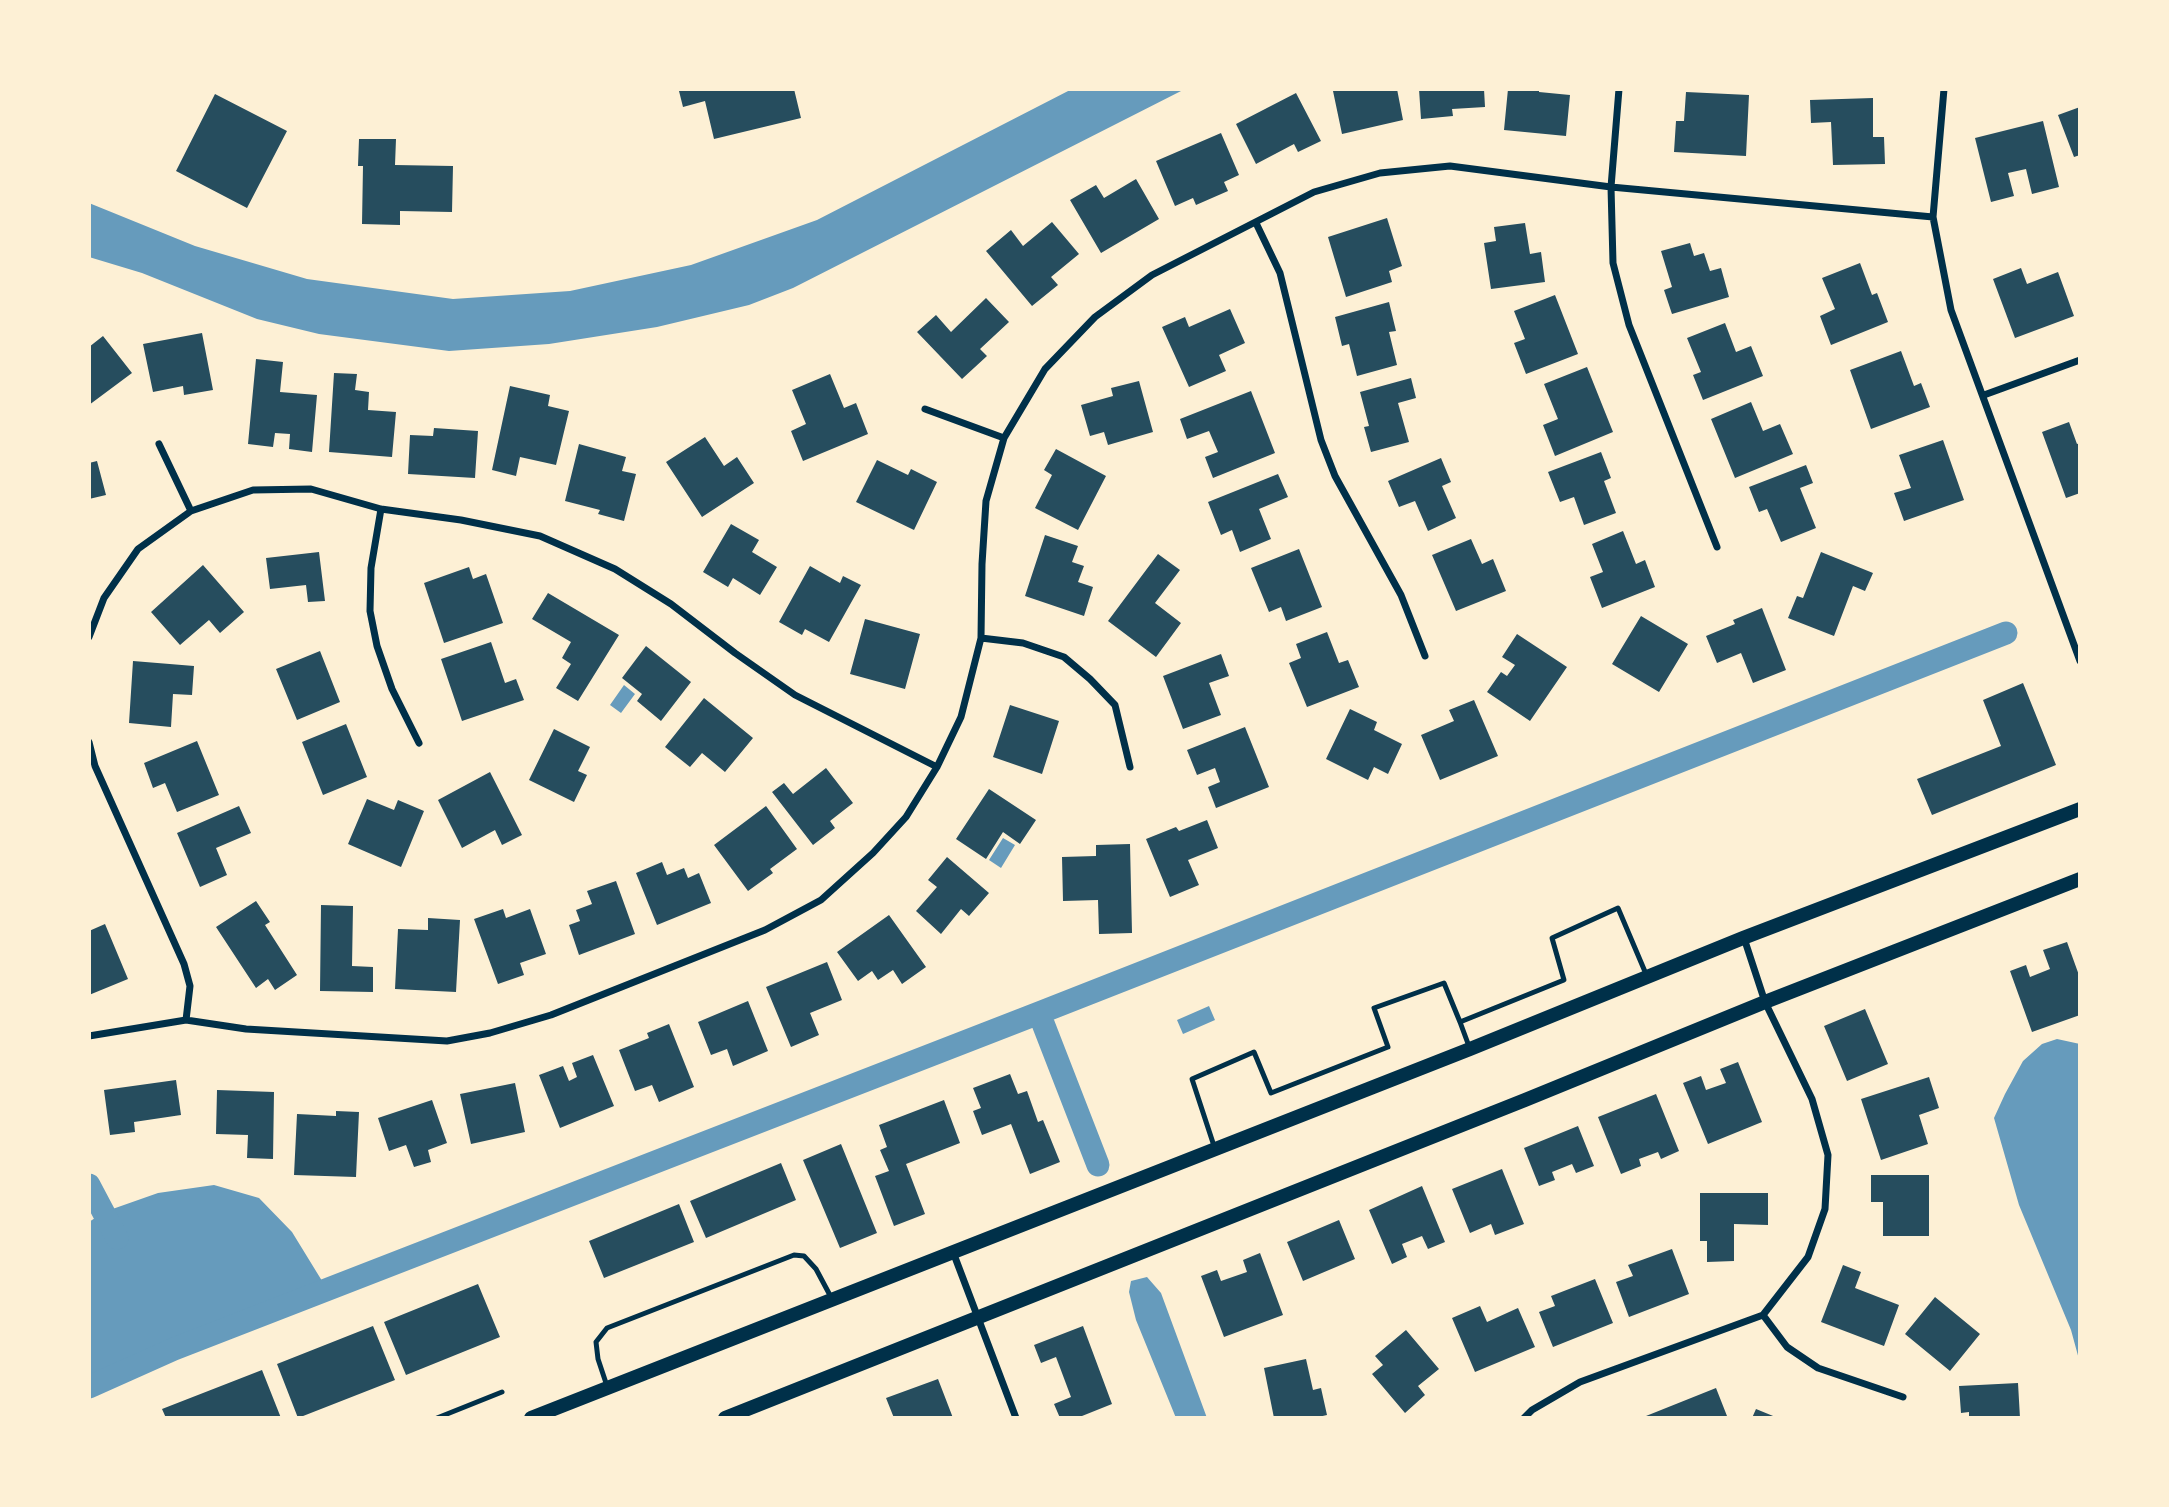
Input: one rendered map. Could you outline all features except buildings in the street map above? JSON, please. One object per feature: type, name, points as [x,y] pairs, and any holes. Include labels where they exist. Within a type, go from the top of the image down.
[{"type":"main road","points":[[531,1418],[1470,1049],[1744,938],[2080,809]]},
{"type":"main road","points":[[725,1418],[2080,878]]},
{"type":"street","points":[[1619,89],[1611,187],[1614,263],[1629,325],[1717,547]]},
{"type":"street","points":[[1944,89],[1933,217],[1951,310],[2080,661]]},
{"type":"street","points":[[89,1036],[187,1020],[246,1029],[447,1041],[491,1033],[551,1015],[765,930],[821,900],[873,853],[906,817],[937,767],[961,717],[981,638],[986,500],[1004,438],[1045,369],[1095,317],[1152,275],[1314,192],[1380,173],[1450,166],[1611,187],[1933,217]]},
{"type":"street","points":[[1256,223],[1280,273],[1321,440],[1330,464],[1401,595],[1424,656]]},
{"type":"street","points":[[1984,395],[2080,360]]},
{"type":"street","points":[[925,409],[1004,438]]},
{"type":"street","points":[[159,444],[191,512]]},
{"type":"street","points":[[89,637],[104,598],[138,549],[191,512],[253,490],[311,489],[380,509],[461,520],[540,536],[615,569],[671,604],[794,695],[937,767]]},
{"type":"street","points":[[380,509],[371,568],[370,611],[377,646],[392,689],[419,743]]},
{"type":"street","points":[[981,638],[1023,643],[1064,657],[1090,679],[1115,705],[1130,767]]},
{"type":"street","points":[[89,742],[95,766],[184,964],[190,986],[187,1020]]},
{"type":"street","points":[[1524,1418],[1532,1410],[1580,1382],[1763,1315],[1808,1257],[1825,1209],[1828,1155],[1812,1099],[1765,1002],[1744,938]]},
{"type":"street","points":[[953,1252],[1016,1418]]},
{"type":"street","points":[[1763,1315],[1787,1347],[1818,1368],[1903,1397]]},
{"type":"lane","points":[[1460,1022],[1564,980],[1552,938],[1618,908],[1647,977]]},
{"type":"lane","points":[[1215,1149],[1192,1079],[1254,1052],[1271,1093],[1388,1047],[1374,1008],[1444,983],[1470,1049]]},
{"type":"lane","points":[[607,1388],[596,1342],[607,1328],[644,1313],[794,1255],[804,1256],[816,1269],[832,1299]]},
{"type":"lane","points":[[437,1418],[502,1392]]},
{"type":"water","points":[[1072,89],[1185,89],[793,288],[749,305],[657,327],[549,344],[449,351],[319,334],[257,319],[142,273],[89,257],[89,203],[195,246],[307,279],[453,299],[570,291],[691,265],[817,220]]},
{"type":"water","points":[[624,685],[635,694],[621,713],[610,705]]},
{"type":"water","points":[[1003,838],[1015,845],[1001,868],[989,860]]},
{"type":"water","points":[[1209,1006],[1215,1020],[1183,1034],[1177,1020]]},
{"type":"water","points":[[2057,1039],[2080,1044],[2080,1363],[2071,1330],[2019,1205],[1994,1118],[2023,1061],[2042,1044]]},
{"type":"water","points":[[214,1185],[259,1198],[292,1232],[327,1289],[174,1349],[89,1387],[89,1222],[104,1212],[158,1193]]},
{"type":"water","points":[[1147,1277],[1161,1293],[1207,1418],[1176,1418],[1136,1320],[1129,1292],[1131,1281]]},
{"type":"waterway","points":[[89,1387],[174,1349],[2006,633]]},
{"type":"waterway","points":[[1039,1013],[1098,1165]]},
{"type":"waterway","points":[[89,1185],[117,1238]]}]
